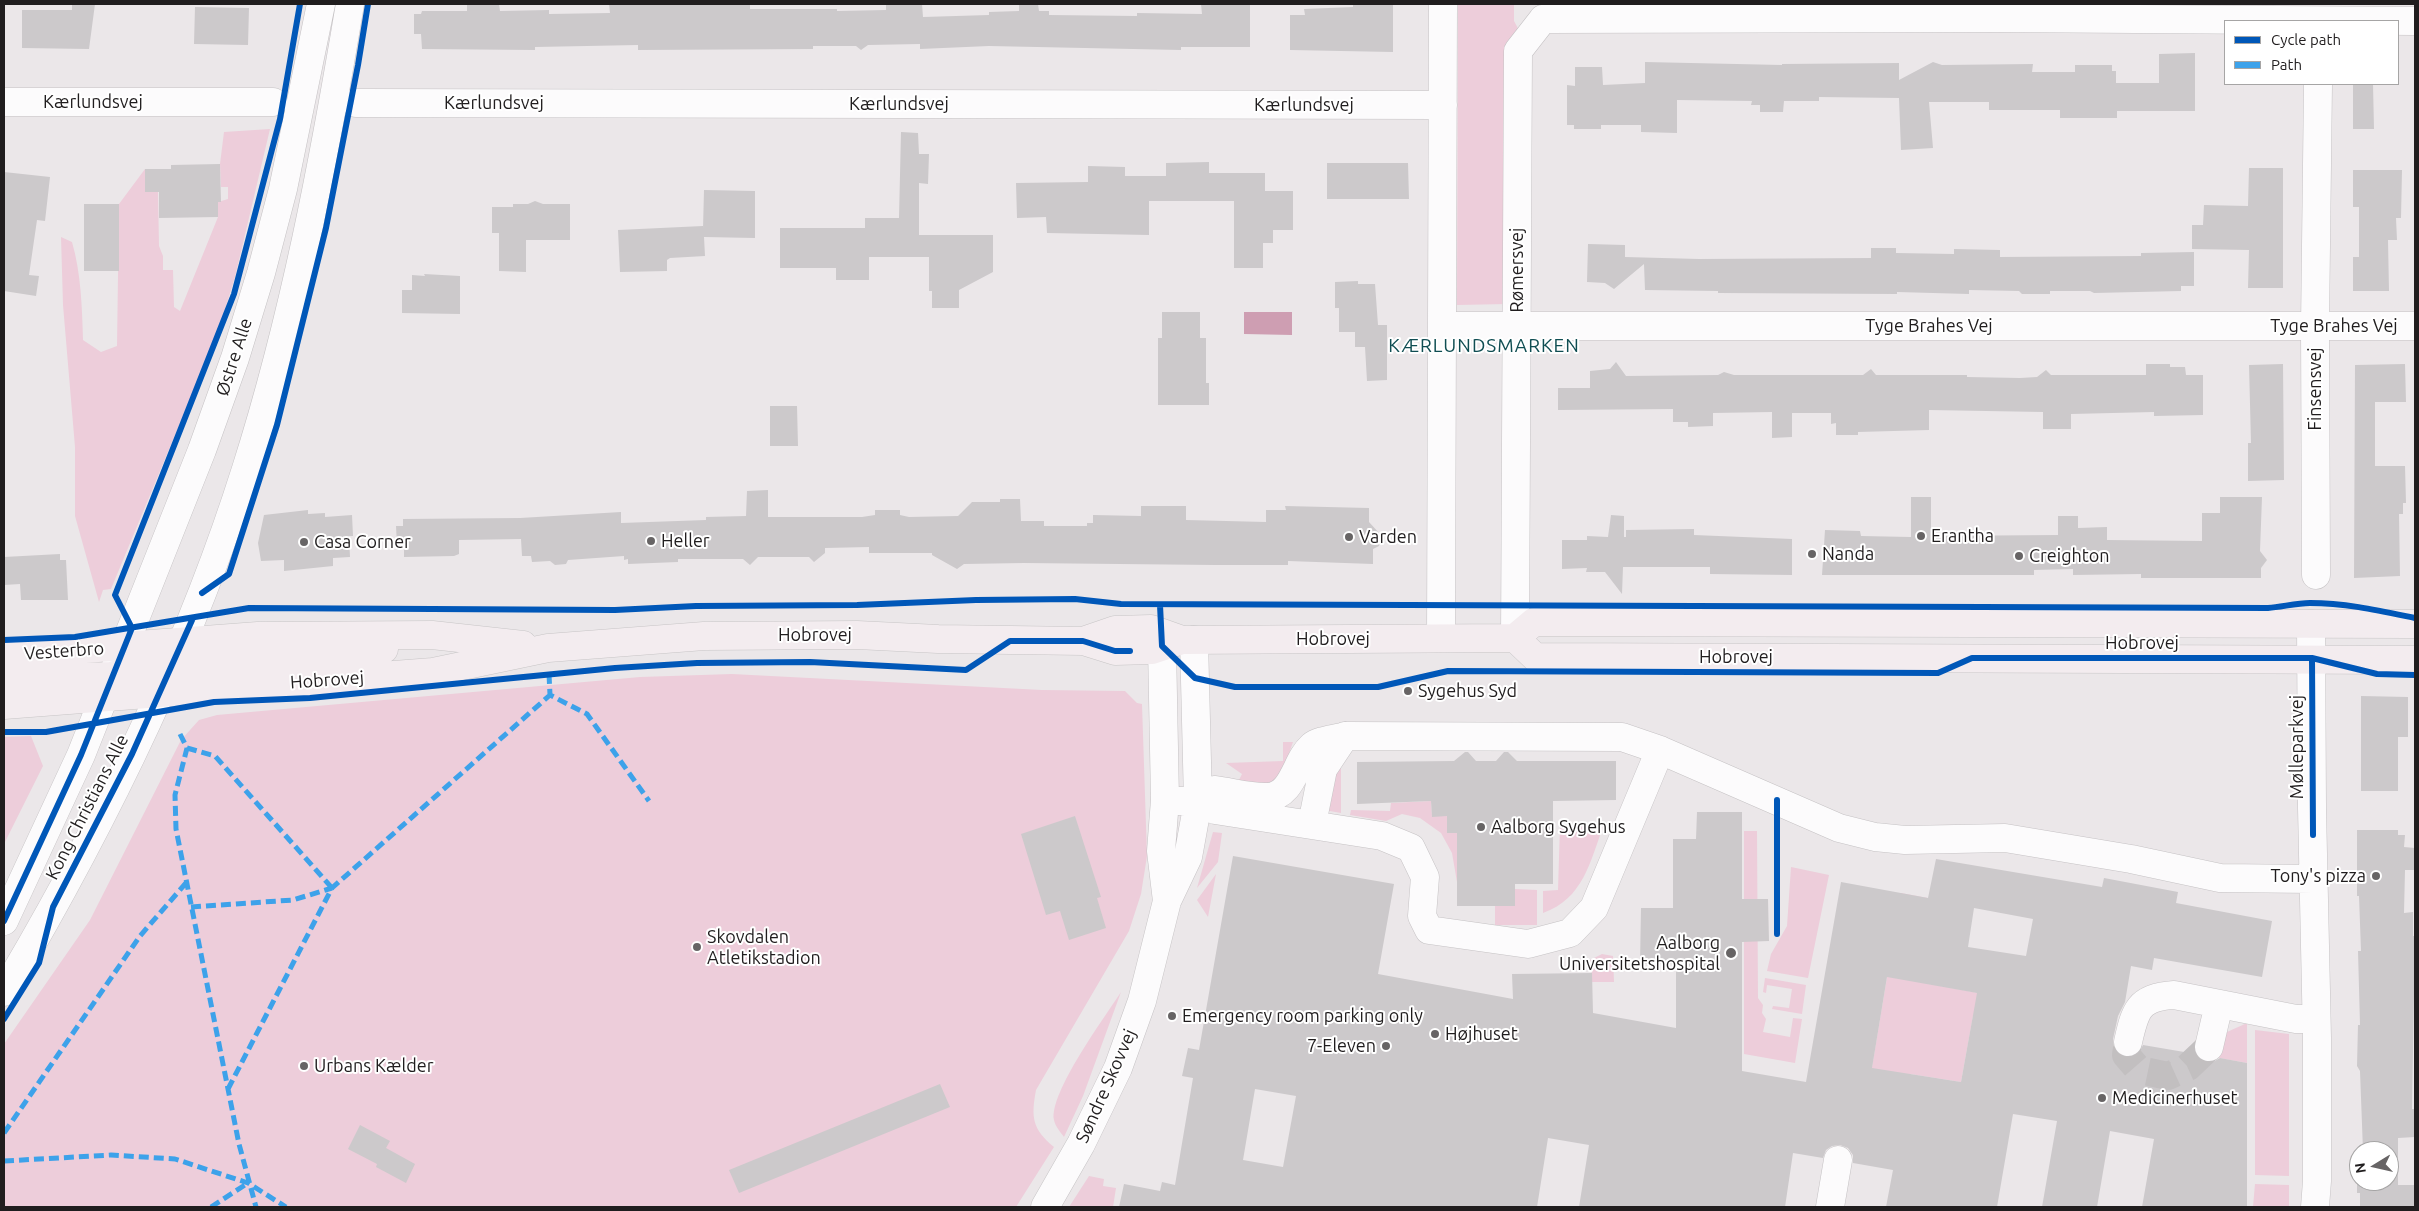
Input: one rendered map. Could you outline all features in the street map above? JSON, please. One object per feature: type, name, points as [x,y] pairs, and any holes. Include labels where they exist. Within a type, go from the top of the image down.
[{"type":"main road","name":"Hobrovej","points":[[108,686],[160,693],[433,672],[548,648],[704,636],[784,635],[1083,642],[1115,630],[1152,629],[1179,642],[1515,638],[1534,622],[2415,624]]},
{"type":"main road","name":"Hobrovej","points":[[124,647],[177,654],[241,637],[432,635],[548,648]]},
{"type":"main road","name":"Hobrovej","points":[[1515,638],[1535,657],[2312,658],[2415,660]]},
{"type":"main road","name":"Vesterbro","points":[[4,654],[124,647]]},
{"type":"main road","points":[[4,705],[108,686],[153,671],[177,654]]},
{"type":"main road","points":[[4,680],[108,686]]},
{"type":"street","name":"Østre Alle","points":[[108,686],[202,450],[235,358],[261,273],[283,189],[320,4]]},
{"type":"street","points":[[160,693],[202,593],[246,469],[274,368],[298,272],[350,4]]},
{"type":"street","points":[[1441,638],[1443,4]]},
{"type":"street","points":[[2370,4],[2370,20]]},
{"type":"street","points":[[1537,11],[1998,11],[2287,20]]},
{"type":"street","name":"Rømersvej","points":[[1515,638],[1518,51],[1537,11]]},
{"type":"street","points":[[2399,21],[2415,21]]},
{"type":"street","name":"Finsensvej","points":[[2316,575],[2314,326],[2318,85]]},
{"type":"street","name":"Kærlundsvej","points":[[4,102],[273,102]]},
{"type":"street","name":"Kærlundsvej","points":[[356,102],[1443,105]]},
{"type":"street","name":"Tyge Brahes Vej","points":[[1442,326],[2415,326]]},
{"type":"street","name":"Mølleparkvej","points":[[2311,624],[2316,1019],[2317,1181],[2315,1207]]},
{"type":"street","name":"Søndre Skovvej","points":[[1167,901],[1161,851],[1179,642]]},
{"type":"street","name":"Søndre Skovvej","points":[[1045,1207],[1081,1144],[1118,1068],[1142,1001],[1167,901],[1188,857],[1198,802],[1179,642]]},
{"type":"street","name":"Kong Christians Alle","points":[[4,921],[81,755],[108,686]]},
{"type":"street","name":"Kong Christians Alle","points":[[4,992],[65,886],[160,693]]},
{"type":"street","points":[[1198,802],[1214,790],[1268,797],[1280,793],[1290,784],[1299,764],[1312,746],[1345,736],[1595,735],[1622,737],[1660,750],[1839,828],[1875,837],[1905,840],[2005,838],[2131,859],[2220,878],[2313,879]]},
{"type":"street","points":[[1312,824],[1324,769],[1345,736]]},
{"type":"street","points":[[1165,800],[1198,802],[1215,810],[1382,836],[1411,848],[1425,877],[1422,916],[1429,930],[1528,944],[1570,933],[1594,908],[1660,750]]},
{"type":"street","points":[[2128,1042],[2134,1013],[2145,1002],[2155,996],[2174,996],[2296,1019],[2316,1019]]},
{"type":"street","points":[[2209,1047],[2219,1004]]},
{"type":"street","points":[[1830,1207],[1838,1160]]},
{"type":"shaded area","points":[[1458,4],[1514,4],[1514,21],[1521,34],[1508,304],[1457,305]]},
{"type":"shaded area","points":[[270,129],[235,277],[219,329],[111,589],[103,590],[99,602],[75,516],[75,447],[63,305],[61,237],[72,242],[75,254],[80,290],[83,340],[101,352],[117,346],[119,204],[145,169],[145,192],[158,192],[159,246],[163,256],[163,270],[173,270],[174,307],[180,311],[218,217],[218,202],[228,199],[228,187],[221,187],[220,164],[224,132]]},
{"type":"shaded area","points":[[1244,312],[1292,312],[1292,335],[1244,334]]},
{"type":"shaded area","points":[[732,674],[1042,690],[1125,691],[1137,703],[1142,704],[1147,856],[1141,894],[1129,931],[1036,1090],[1035,1122],[1041,1134],[1054,1147],[1016,1207],[4,1207],[4,1044],[90,920],[181,740],[199,720],[217,715],[640,677]]},
{"type":"shaded area","points":[[31,736],[43,766],[4,844],[4,737]]},
{"type":"shaded area","points":[[1283,742],[1293,742],[1284,768],[1272,783],[1252,785],[1238,782],[1242,774],[1226,763],[1283,761]]},
{"type":"shaded area","points":[[1341,766],[1341,813],[1324,810],[1335,772]]},
{"type":"shaded area","points":[[1431,801],[1432,816],[1447,816],[1448,833],[1457,833],[1457,882],[1452,853],[1441,833],[1420,818],[1402,814],[1386,821],[1350,815],[1351,810],[1390,811],[1391,803]]},
{"type":"shaded area","points":[[1560,825],[1603,827],[1589,866],[1576,889],[1557,907],[1543,913],[1543,891],[1558,890]]},
{"type":"shaded area","points":[[1744,831],[1757,831],[1758,998],[1763,1005],[1762,1013],[1766,1019],[1763,1032],[1790,1037],[1793,1018],[1802,1019],[1795,1063],[1744,1054]]},
{"type":"shaded area","points":[[1213,832],[1222,833],[1218,862],[1197,888]]},
{"type":"shaded area","points":[[1791,867],[1829,875],[1808,978],[1767,971],[1771,954],[1787,926]]},
{"type":"shaded area","points":[[1216,874],[1208,917],[1197,900]]},
{"type":"shaded area","points":[[1515,889],[1537,890],[1537,925],[1495,925],[1495,906]]},
{"type":"shaded area","points":[[1901,893],[1928,898],[1914,981],[2000,997],[1973,1016],[1961,1082],[1910,1074],[1904,1102],[1865,1109]]},
{"type":"shaded area","points":[[1602,954],[1613,956],[1614,982],[1592,982],[1592,973],[1584,963]]},
{"type":"shaded area","points":[[1765,978],[1806,985],[1802,1014],[1772,1009],[1773,1006],[1789,1008],[1792,989],[1767,985],[1766,993],[1763,992]]},
{"type":"shaded area","points":[[1121,992],[1083,1096],[1064,1137],[1054,1120],[1055,1108],[1060,1092],[1091,1036]]},
{"type":"shaded area","points":[[2247,1023],[2247,1063],[2219,1058],[2227,1032]]},
{"type":"shaded area","points":[[2255,1030],[2289,1034],[2289,1176],[2255,1175]]},
{"type":"shaded area","points":[[1089,1176],[1104,1179],[1103,1186],[1116,1188],[1113,1207],[1069,1207]]},
{"type":"shaded area","points":[[2255,1184],[2289,1185],[2289,1207],[2253,1207]]},
{"type":"building","points":[[72,4],[95,4],[89,49],[22,48],[22,10],[72,10]]},
{"type":"building","points":[[467,4],[499,4],[500,11],[549,10],[549,14],[610,13],[609,4],[750,4],[750,9],[837,9],[837,11],[886,10],[886,4],[922,4],[923,17],[989,15],[989,12],[1019,11],[1019,4],[1038,4],[1039,11],[1049,11],[1049,15],[1137,16],[1137,13],[1202,14],[1201,4],[1250,4],[1250,47],[1181,47],[1181,50],[989,46],[920,49],[920,44],[868,45],[861,50],[856,46],[813,46],[813,49],[638,50],[638,45],[535,47],[535,50],[422,49],[421,34],[414,34],[414,14],[421,14],[422,11],[467,11]]},
{"type":"building","points":[[1353,4],[1393,4],[1393,52],[1290,50],[1290,15],[1305,15],[1304,9],[1353,7]]},
{"type":"building","points":[[195,7],[249,8],[248,45],[194,44]]},
{"type":"building","points":[[2195,53],[2195,111],[2117,111],[2117,118],[2060,118],[2060,110],[1989,110],[1989,102],[1929,102],[1933,148],[1901,150],[1899,98],[1819,97],[1819,101],[1784,101],[1783,112],[1760,112],[1760,105],[1751,105],[1752,101],[1677,100],[1677,133],[1641,132],[1641,125],[1601,125],[1601,129],[1574,129],[1574,125],[1567,125],[1567,85],[1575,86],[1575,67],[1602,67],[1603,85],[1645,83],[1645,62],[1782,65],[1899,63],[1899,80],[1933,62],[1942,65],[2033,64],[2032,72],[2075,72],[2075,65],[2112,65],[2112,71],[2116,71],[2116,83],[2159,83],[2159,54]]},
{"type":"building","points":[[2353,85],[2373,85],[2374,129],[2353,129]]},
{"type":"building","points":[[901,132],[918,133],[919,154],[929,154],[928,184],[919,183],[919,235],[993,235],[993,272],[959,290],[959,308],[932,308],[932,291],[929,291],[929,257],[869,257],[869,280],[836,280],[836,268],[780,268],[780,228],[865,228],[865,218],[899,218]]},
{"type":"building","points":[[1209,162],[1209,173],[1265,173],[1265,191],[1293,191],[1293,230],[1273,230],[1273,243],[1263,243],[1263,268],[1234,268],[1234,201],[1149,201],[1149,235],[1047,233],[1046,217],[1017,218],[1016,183],[1088,182],[1088,166],[1125,167],[1125,176],[1166,176],[1166,163]]},
{"type":"building","points":[[1327,163],[1408,163],[1409,199],[1327,199]]},
{"type":"building","points":[[220,164],[221,202],[218,202],[218,217],[159,218],[159,192],[145,192],[145,169],[171,169],[171,165]]},
{"type":"building","points":[[2249,168],[2283,168],[2283,288],[2248,288],[2249,250],[2192,249],[2192,225],[2203,225],[2204,205],[2248,206]]},
{"type":"building","points":[[2353,170],[2402,170],[2401,218],[2396,218],[2397,240],[2388,240],[2389,291],[2353,291],[2353,257],[2359,257],[2359,207],[2353,207]]},
{"type":"building","points":[[4,172],[50,177],[45,221],[37,220],[29,275],[39,276],[36,296],[4,291]]},
{"type":"building","points":[[704,190],[755,191],[755,238],[704,237],[705,256],[670,258],[667,260],[667,271],[620,272],[618,230],[703,226],[703,229]]},
{"type":"building","points":[[535,201],[543,204],[570,204],[570,240],[526,240],[526,272],[499,271],[499,233],[492,233],[492,207],[513,207],[513,204],[528,204]]},
{"type":"building","points":[[84,204],[119,204],[119,271],[84,271]]},
{"type":"building","points":[[1588,244],[1625,245],[1625,257],[1699,259],[1871,258],[1871,248],[1896,248],[1896,253],[1954,254],[1954,249],[2000,250],[2000,257],[2141,256],[2141,253],[2194,252],[2194,286],[2181,286],[2181,291],[2094,293],[2090,291],[2050,291],[2050,294],[1969,290],[1969,294],[1897,292],[1897,294],[1718,293],[1718,291],[1645,290],[1644,264],[1614,289],[1605,283],[1587,282]]},
{"type":"building","points":[[424,274],[460,276],[460,314],[402,313],[402,290],[412,290],[412,275],[425,276]]},
{"type":"building","points":[[1358,281],[1358,284],[1375,284],[1378,325],[1387,325],[1387,380],[1367,381],[1365,347],[1355,347],[1355,332],[1339,332],[1339,308],[1335,308],[1335,282]]},
{"type":"building","points":[[1162,312],[1200,312],[1200,338],[1206,338],[1206,383],[1209,383],[1209,405],[1158,405],[1158,338],[1162,338]]},
{"type":"building","points":[[1616,362],[1626,376],[1718,375],[1724,372],[1734,375],[1863,375],[1871,369],[1876,375],[1967,375],[1967,377],[2020,378],[2037,377],[2046,370],[2051,375],[2146,375],[2146,364],[2170,364],[2170,367],[2185,367],[2186,375],[2203,375],[2203,415],[2154,416],[2154,412],[2071,414],[2071,429],[2043,429],[2043,412],[1929,410],[1929,430],[1858,432],[1858,435],[1836,435],[1836,423],[1831,424],[1831,413],[1792,413],[1792,437],[1772,438],[1772,412],[1713,413],[1713,426],[1688,427],[1688,422],[1673,422],[1673,409],[1558,410],[1558,388],[1590,388],[1590,371],[1610,369]]},
{"type":"building","points":[[2283,364],[2284,480],[2248,481],[2248,443],[2251,443],[2249,365]]},
{"type":"building","points":[[2405,364],[2406,402],[2375,402],[2375,466],[2405,466],[2406,503],[2403,503],[2403,514],[2399,514],[2400,576],[2354,578],[2355,365]]},
{"type":"building","points":[[770,406],[797,406],[798,446],[770,446]]},
{"type":"building","points":[[768,490],[768,517],[862,517],[875,515],[875,510],[900,510],[900,515],[909,517],[958,516],[972,502],[1000,502],[1000,499],[1020,499],[1021,521],[1044,521],[1044,526],[1087,526],[1087,523],[1093,523],[1093,515],[1141,516],[1141,506],[1186,506],[1186,520],[1266,522],[1266,510],[1286,510],[1285,506],[1369,508],[1369,522],[1380,534],[1381,540],[1379,546],[1373,549],[1373,564],[1288,561],[1288,565],[1024,563],[964,564],[957,569],[932,555],[932,553],[869,553],[869,547],[825,548],[825,553],[814,562],[809,557],[758,557],[750,565],[743,559],[678,559],[678,562],[628,564],[628,559],[624,560],[624,556],[568,560],[566,564],[555,565],[550,561],[532,562],[531,556],[522,556],[521,539],[459,540],[459,554],[454,556],[404,557],[404,546],[397,546],[396,526],[403,526],[403,519],[520,518],[621,512],[621,523],[706,520],[706,517],[746,516],[747,491]]},
{"type":"building","points":[[1911,497],[1931,497],[1931,536],[2058,535],[2058,516],[2078,516],[2078,528],[2107,527],[2107,540],[2202,541],[2202,513],[2220,513],[2220,497],[2262,497],[2260,551],[2267,560],[2261,568],[2261,578],[2141,578],[2141,574],[2073,575],[2073,569],[2034,570],[2034,575],[1822,575],[1825,530],[1860,531],[1861,536],[1911,537]]},
{"type":"building","name":"Casa Corner","points":[[308,510],[308,514],[325,513],[325,517],[352,515],[353,536],[349,536],[350,557],[333,558],[333,566],[284,571],[284,560],[261,561],[258,543],[264,515]]},
{"type":"building","points":[[1611,515],[1624,516],[1624,537],[1626,537],[1626,530],[1694,529],[1694,535],[1792,539],[1792,575],[1710,574],[1710,567],[1623,567],[1622,594],[1605,572],[1586,572],[1587,568],[1562,569],[1562,540],[1587,540],[1587,536],[1608,537]]},
{"type":"building","points":[[60,554],[60,560],[66,560],[68,600],[21,600],[20,584],[4,585],[4,557]]},
{"type":"building","points":[[2361,696],[2408,697],[2408,737],[2398,737],[2398,791],[2361,791]]},
{"type":"building","name":"Aalborg Sygehus","points":[[1465,752],[1468,752],[1476,761],[1496,761],[1504,752],[1508,752],[1517,761],[1616,761],[1616,800],[1553,801],[1553,884],[1515,884],[1515,906],[1457,906],[1457,833],[1447,833],[1447,816],[1432,817],[1431,801],[1357,804],[1357,762],[1454,761]]},
{"type":"building","points":[[1697,812],[1742,812],[1742,899],[1768,899],[1769,941],[1742,942],[1742,1071],[1806,1082],[1841,882],[1928,898],[1936,859],[2102,887],[2104,878],[2178,892],[2176,903],[2272,921],[2262,977],[2154,958],[2152,970],[2131,966],[2125,1002],[2118,1016],[2113,1039],[2113,1046],[2117,1053],[2125,1057],[2132,1057],[2139,1053],[2143,1045],[2196,1054],[2206,1062],[2213,1062],[2220,1058],[2247,1063],[2247,1207],[2142,1207],[2154,1139],[2110,1131],[2097,1207],[2042,1207],[2057,1121],[2013,1114],[1997,1207],[1886,1207],[1893,1170],[1853,1163],[1853,1155],[1848,1148],[1840,1145],[1832,1146],[1826,1150],[1823,1158],[1793,1153],[1785,1207],[1579,1207],[1589,1145],[1548,1138],[1537,1207],[1119,1207],[1124,1184],[1160,1191],[1162,1182],[1175,1185],[1193,1078],[1182,1076],[1188,1048],[1199,1050],[1233,856],[1394,884],[1378,974],[1513,999],[1512,974],[1592,973],[1593,1013],[1676,1028],[1676,964],[1640,964],[1641,908],[1673,908],[1673,839],[1696,839]],"holes":[[[1974,908],[2033,919],[2026,956],[1968,947]],[[1887,977],[1977,993],[1961,1082],[1872,1068]],[[1255,1089],[1296,1096],[1283,1167],[1243,1160]]]},
{"type":"building","points":[[1075,816],[1101,897],[1097,898],[1106,928],[1069,940],[1060,911],[1046,915],[1021,834]]},
{"type":"building","points":[[2357,830],[2398,830],[2398,835],[2405,835],[2404,847],[2415,848],[2415,870],[2405,870],[2404,913],[2413,912],[2413,936],[2415,936],[2412,1109],[2415,1109],[2415,1137],[2398,1138],[2398,1141],[2363,1141],[2360,1071],[2357,1066],[2358,1025],[2360,1025],[2358,951],[2361,951],[2359,896],[2357,896]]},
{"type":"building","points":[[940,1084],[950,1107],[739,1193],[729,1170]]},
{"type":"building","points":[[360,1125],[390,1141],[386,1148],[415,1164],[406,1183],[376,1167],[377,1164],[348,1149]]},
{"type":"building","points":[[2399,1185],[2415,1185],[2415,1207],[2360,1207],[2360,1193],[2357,1193],[2357,1191],[2399,1191]]},
{"type":"tunnel","points":[[2128,1042],[2126,1055],[2139,1070],[2168,1076],[2188,1067],[2209,1047]]},
{"type":"marked path","points":[[549,674],[550,695],[587,714],[649,801]]},
{"type":"marked path","points":[[228,1089],[332,888],[550,695]]},
{"type":"marked path","points":[[180,734],[187,748],[175,795],[176,829],[239,1144],[256,1207]]},
{"type":"marked path","points":[[187,748],[215,756],[332,888]]},
{"type":"marked path","points":[[4,1133],[140,936],[186,883]]},
{"type":"marked path","points":[[191,907],[293,900],[332,888]]},
{"type":"marked path","points":[[4,1161],[111,1155],[175,1159],[248,1183],[286,1207]]},
{"type":"marked path","points":[[211,1207],[248,1183]]},
{"type":"cycle path","points":[[4,921],[81,755],[132,628],[115,595],[234,294],[280,119],[300,4]]},
{"type":"cycle path","points":[[202,593],[229,574],[277,425],[326,228],[368,4]]},
{"type":"cycle path","points":[[4,640],[75,637],[249,608],[615,610],[696,606],[857,605],[976,600],[1075,599],[1121,604],[2268,608],[2323,603],[2376,610],[2415,618]]},
{"type":"cycle path","points":[[1160,605],[1162,646],[1195,678],[1235,687],[1378,687],[1448,671],[1938,673],[1972,658],[2312,658],[2377,674],[2415,675]]},
{"type":"cycle path","points":[[4,1019],[39,963],[53,907],[132,754],[193,618]]},
{"type":"cycle path","points":[[4,732],[46,732],[214,702],[310,698],[615,668],[697,663],[810,662],[966,670],[1010,641],[1083,641],[1115,651],[1130,651]]},
{"type":"cycle path","points":[[2312,658],[2313,835]]},
{"type":"cycle path","points":[[1777,800],[1777,934]]},
{"type":"place","name":"Erantha","points":[[1921,536]]},
{"type":"place","name":"Varden","points":[[1349,537]]},
{"type":"place","name":"Heller","points":[[651,541]]},
{"type":"place","name":"Casa Corner","points":[[304,542]]},
{"type":"place","name":"Nanda","points":[[1812,554]]},
{"type":"place","name":"Creighton","points":[[2019,556]]},
{"type":"place","name":"Sygehus Syd","points":[[1408,691]]},
{"type":"place","name":"Aalborg Sygehus","points":[[1481,827]]},
{"type":"place","name":"Tony's pizza","points":[[2376,876]]},
{"type":"place","name":"Skovdalen Atletikstadion","points":[[697,947]]},
{"type":"place","name":"Aalborg Universitetshospital","points":[[1731,953]]},
{"type":"place","name":"Emergency room parking only","points":[[1172,1016]]},
{"type":"place","name":"Højhuset","points":[[1435,1034]]},
{"type":"place","name":"7-Eleven","points":[[1386,1046]]},
{"type":"place","name":"Urbans Kælder","points":[[304,1066]]},
{"type":"place","name":"Medicinerhuset","points":[[2102,1098]]},
{"type":"district","name":"KÆRLUNDSMARKEN","points":[[1484,346]]}]
